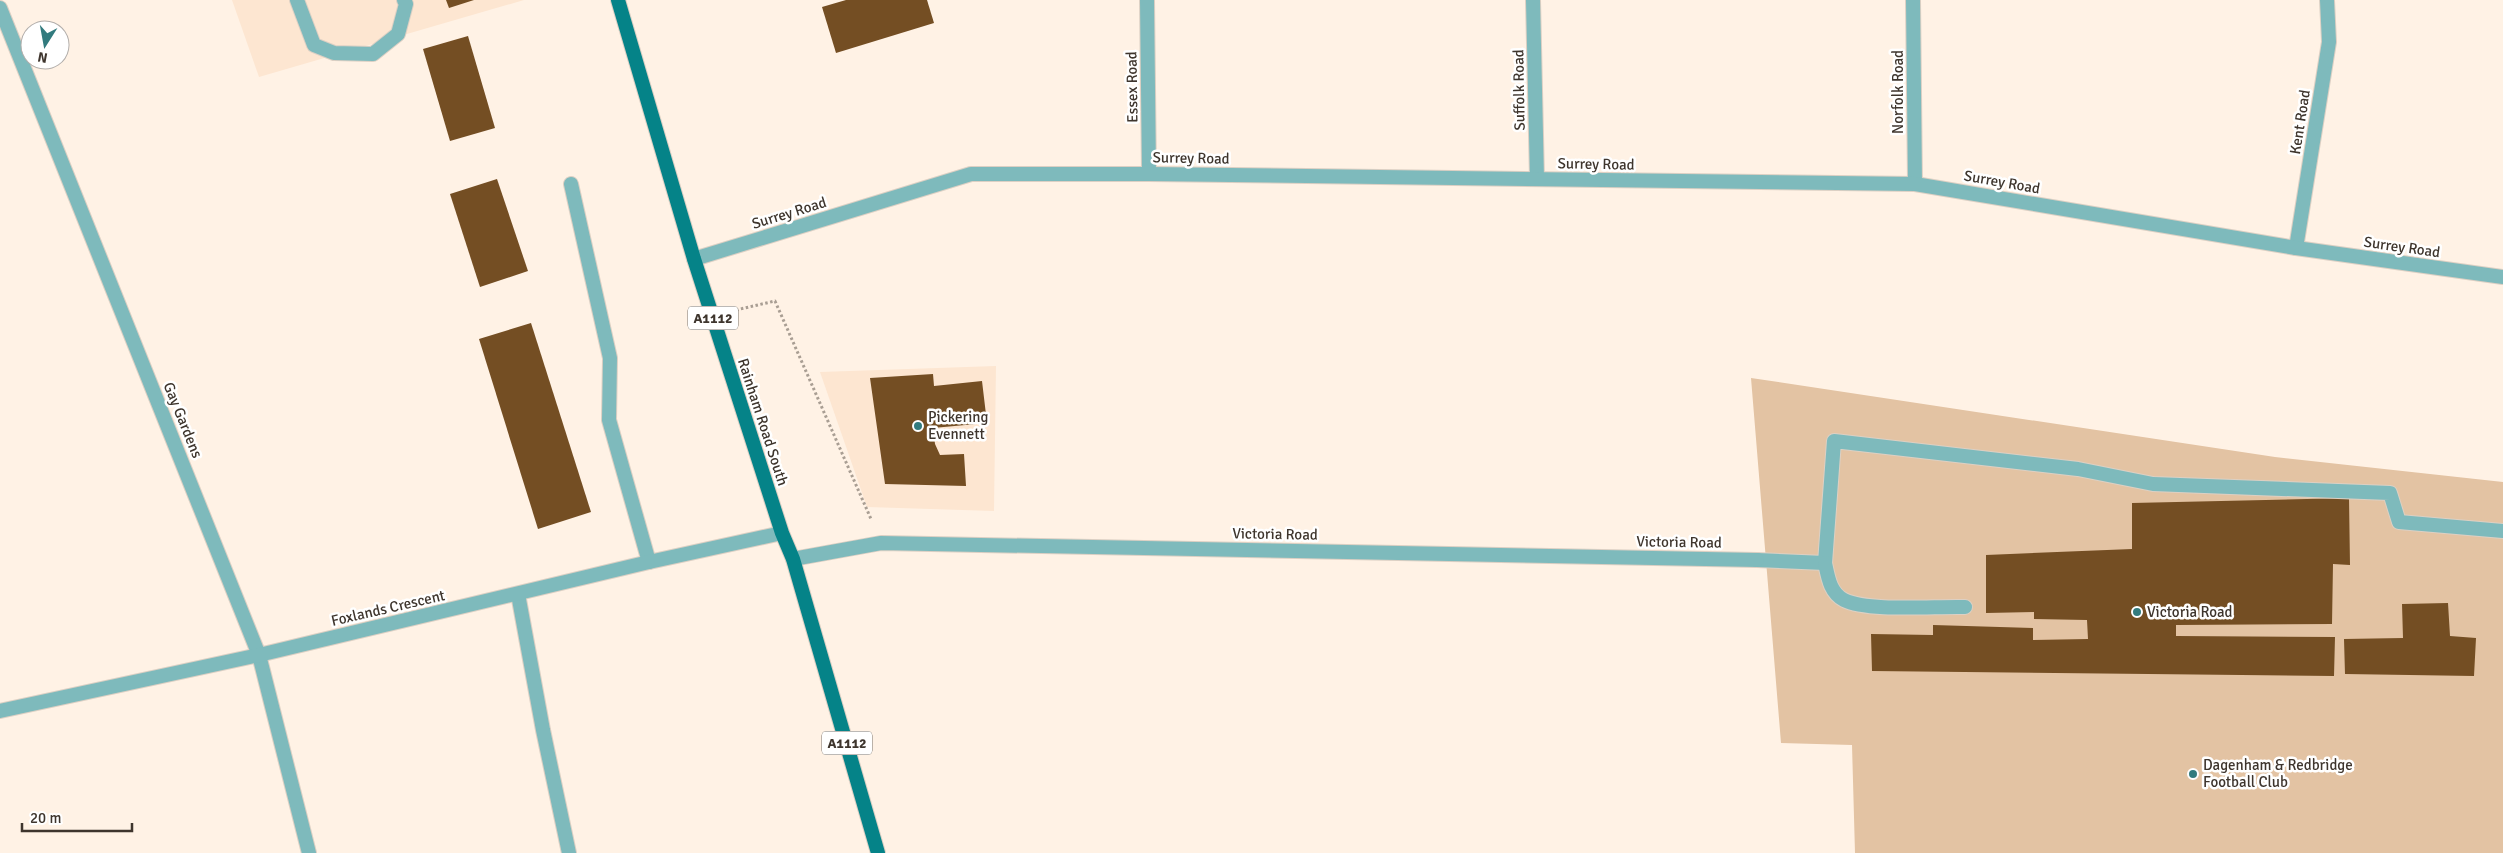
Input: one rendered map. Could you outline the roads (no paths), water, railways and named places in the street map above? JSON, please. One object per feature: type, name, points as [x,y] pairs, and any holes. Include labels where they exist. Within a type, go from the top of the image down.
[{"type":"main road","name":"Rainham Road South","points":[[618,0],[694,260],[782,533],[793,559],[878,853]]},
{"type":"street","points":[[297,0],[314,45],[334,52],[373,54],[398,34],[406,4],[404,0]]},
{"type":"street","name":"Essex Road","points":[[1147,0],[1149,174]]},
{"type":"street","name":"Suffolk Road","points":[[1533,0],[1537,179]]},
{"type":"street","name":"Norfolk Road","points":[[1913,0],[1915,184]]},
{"type":"street","name":"Kent Road","points":[[2296,248],[2329,42],[2327,0]]},
{"type":"street","name":"Gay Gardens","points":[[0,8],[259,655],[309,853]]},
{"type":"street","name":"Surrey Road","points":[[694,260],[970,174],[1149,174],[1915,184],[2296,248],[2503,277]]},
{"type":"street","points":[[571,184],[610,358],[610,420],[650,562]]},
{"type":"street","points":[[1965,607],[1869,606],[1843,600],[1829,585],[1825,563],[1834,441],[2078,469],[2153,484],[2390,493],[2398,522],[2503,531]]},
{"type":"street","name":"Foxlands Crescent","points":[[0,711],[259,655],[650,562],[782,533]]},
{"type":"street","name":"Victoria Road","points":[[793,559],[881,543],[1757,560],[1825,563]]},
{"type":"street","points":[[518,594],[569,853]]},
{"type":"place","name":"Pickering Evennett","points":[[918,426]]},
{"type":"place","name":"Victoria Road","points":[[2137,612]]},
{"type":"place","name":"Dagenham & Redbridge Football Club","points":[[2193,774]]}]
